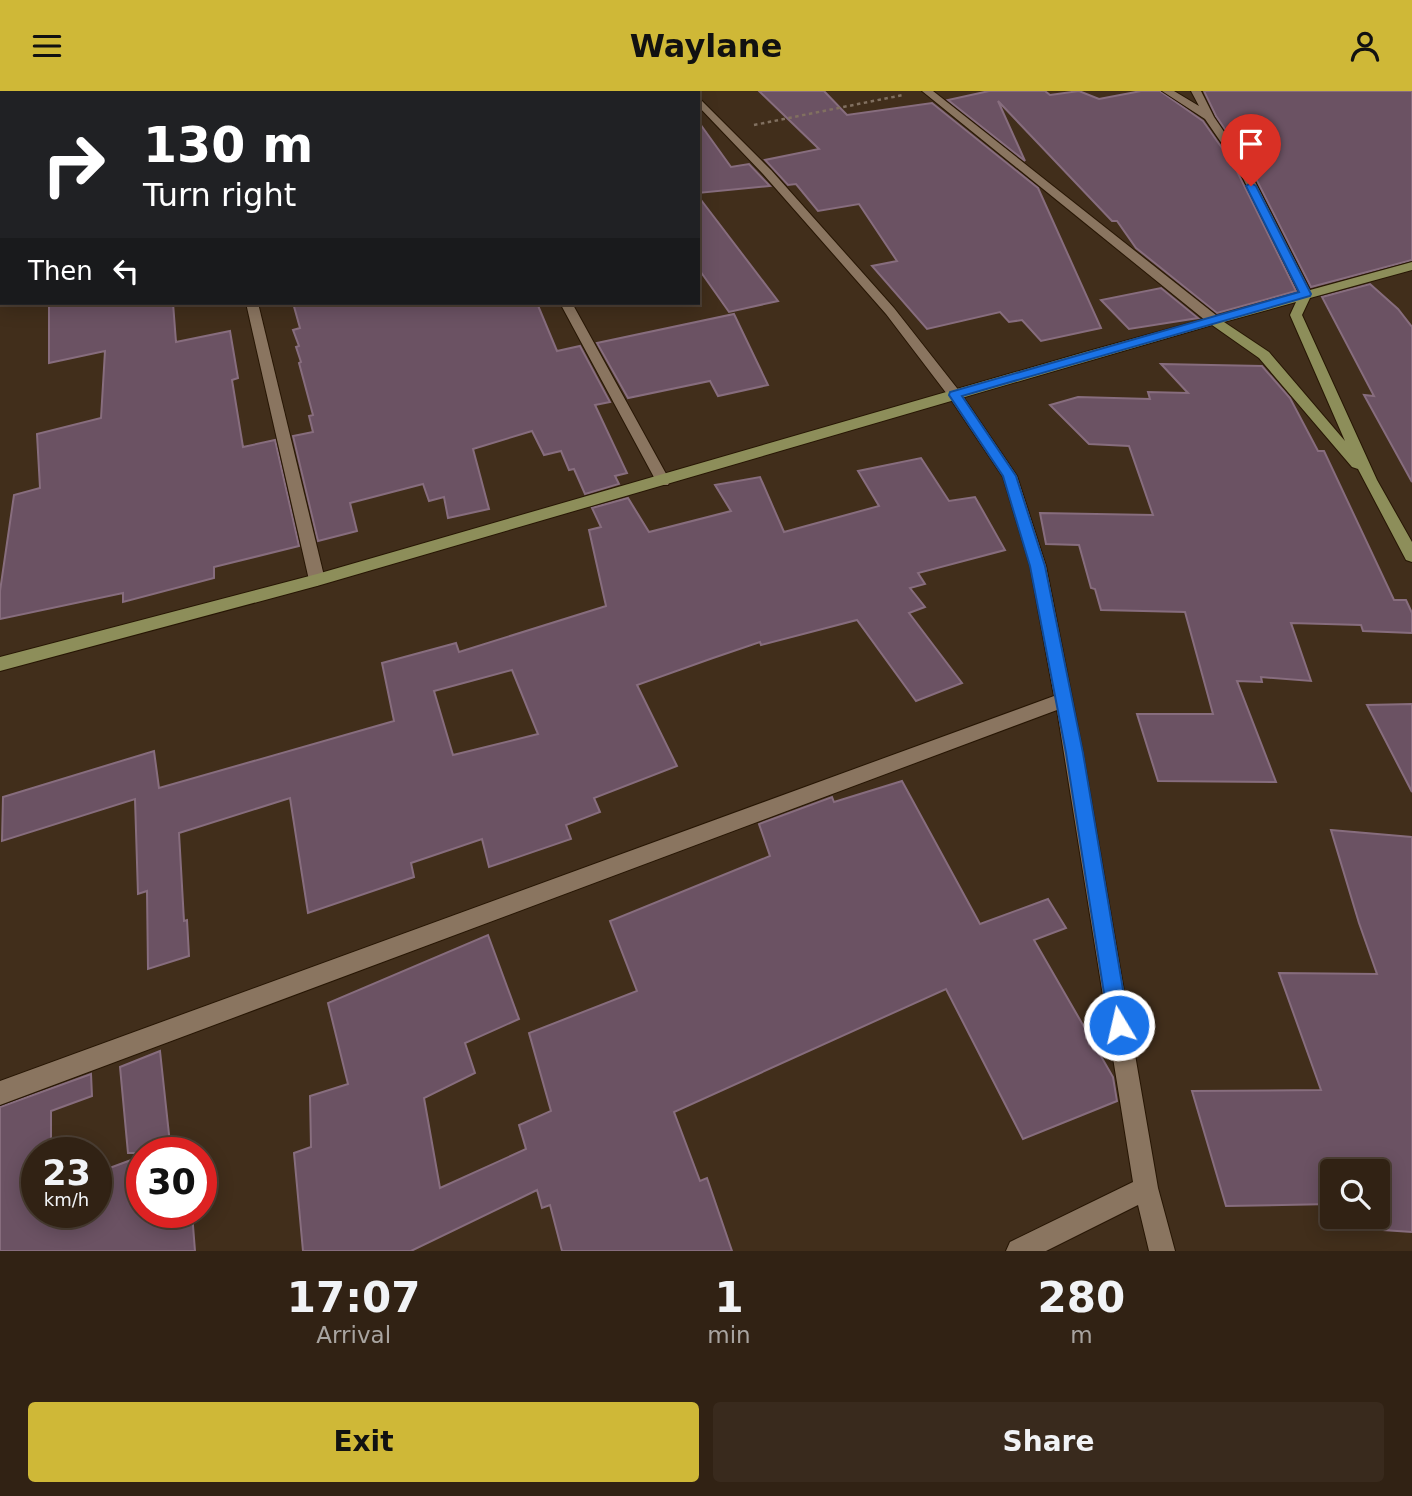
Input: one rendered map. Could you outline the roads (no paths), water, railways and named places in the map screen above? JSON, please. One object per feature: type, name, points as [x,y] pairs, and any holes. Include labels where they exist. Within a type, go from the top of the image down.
[{"type":"street","points":[[927,91],[1216,322],[1264,355],[1370,480]]},
{"type":"street","points":[[1167,91],[1209,117]]},
{"type":"street","points":[[1196,91],[1209,117],[1241,164],[1306,294]]},
{"type":"street","points":[[700,102],[890,311],[955,395],[1010,476],[1038,566],[1146,1188],[1162,1251]]},
{"type":"street","points":[[0,664],[317,580],[1306,294],[1412,266]]},
{"type":"street","points":[[1306,294],[1296,315],[1370,480],[1412,556]]},
{"type":"street","points":[[252,305],[317,580]]},
{"type":"street","points":[[567,305],[663,481]]},
{"type":"street","points":[[0,1093],[1063,700]]},
{"type":"street","points":[[1019,1251],[1146,1188]]}]
